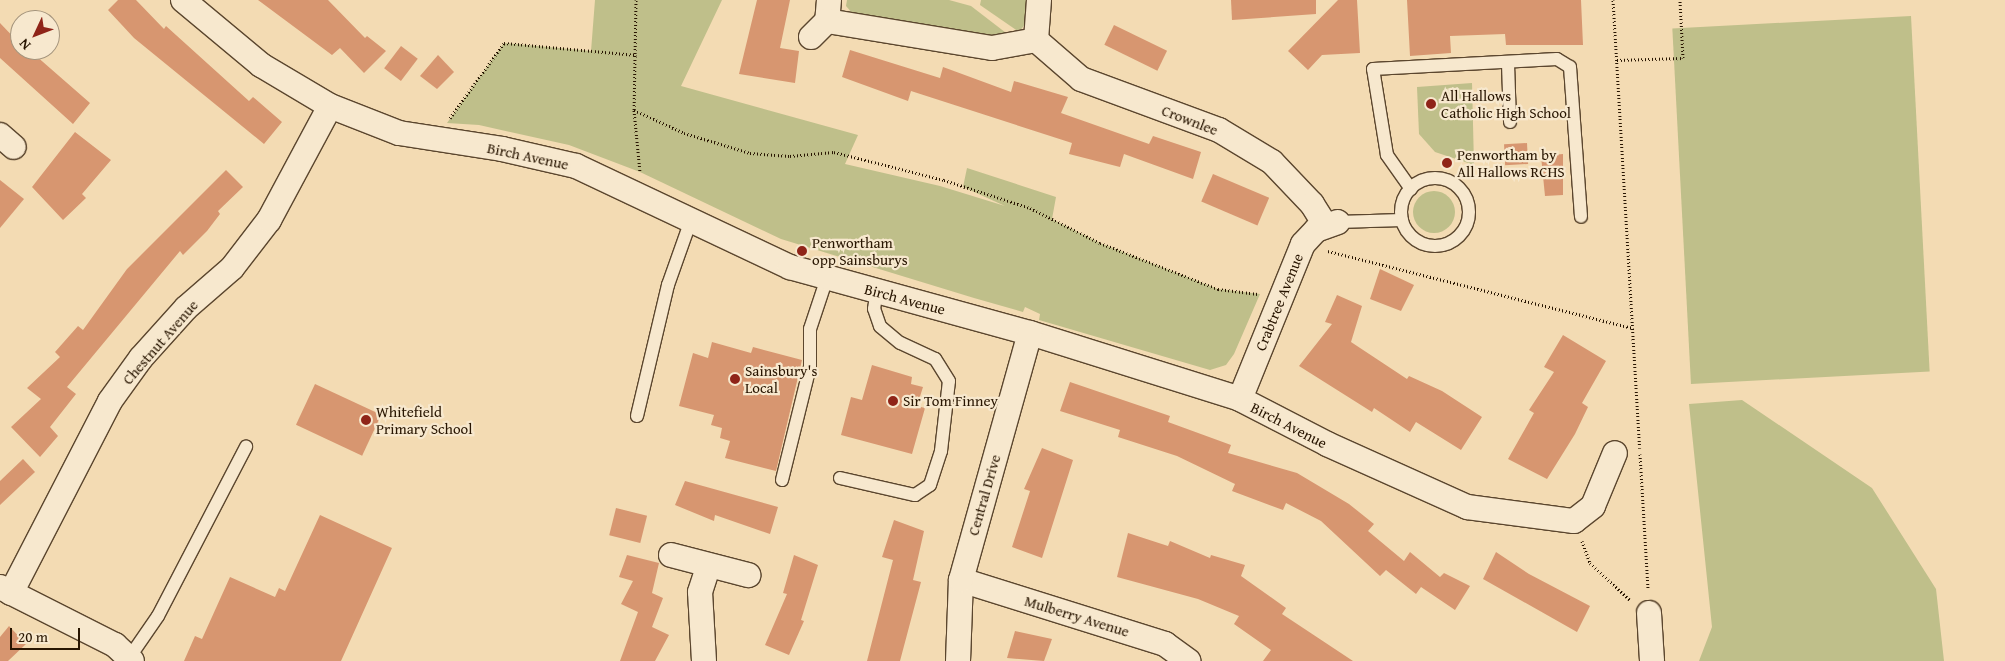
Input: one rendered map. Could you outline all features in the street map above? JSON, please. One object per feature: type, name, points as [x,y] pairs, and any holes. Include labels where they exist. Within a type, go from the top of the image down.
[{"type":"street","name":"Birch Avenue","points":[[184,0],[262,65],[330,106],[399,132],[576,166],[642,194],[691,220],[790,267],[1030,333],[1240,399],[1327,444],[1467,507],[1574,521]]},
{"type":"street","points":[[822,19],[992,48],[1036,40],[1039,0]]},
{"type":"street","name":"Crownlee","points":[[1036,40],[1081,79],[1219,130],[1272,162],[1332,224]]},
{"type":"street","name":"Chestnut Avenue","points":[[6,590],[110,400],[142,358],[186,308],[232,268],[269,220],[330,106]]},
{"type":"street","name":"Crabtree Avenue","points":[[1240,399],[1303,244],[1332,224]]},
{"type":"street","name":"Central Drive","points":[[958,661],[961,580],[1030,333]]},
{"type":"street","points":[[1574,521],[1593,506],[1614,453]]},
{"type":"street","points":[[671,555],[748,575]]},
{"type":"street","points":[[704,661],[700,592],[709,566]]},
{"type":"street","name":"Mulberry Avenue","points":[[961,580],[1165,644],[1188,661]]},
{"type":"street","points":[[6,590],[115,645],[131,660]]},
{"type":"street","points":[[1649,613],[1652,661]]},
{"type":"lane","points":[[1411,189],[1387,155],[1373,69],[1508,64],[1557,59],[1570,67],[1581,217]]},
{"type":"lane","points":[[1508,64],[1510,122]]},
{"type":"lane","points":[[1430,178],[1452,183],[1466,199],[1468,221],[1456,240],[1434,246],[1414,239],[1402,220],[1404,198],[1411,189],[1430,178]]},
{"type":"lane","points":[[637,416],[668,285],[691,220]]},
{"type":"lane","points":[[1332,224],[1402,220]]},
{"type":"lane","points":[[782,480],[810,367],[810,328],[827,278]]},
{"type":"lane","points":[[840,478],[915,495],[930,485],[941,451],[949,381],[935,359],[900,344],[880,326],[874,309],[877,291]]},
{"type":"lane","points":[[131,660],[158,616],[246,447]]},
{"type":"path","points":[[636,0],[634,110],[642,194]]},
{"type":"path","points":[[1613,0],[1649,613]]},
{"type":"path","points":[[1617,60],[1684,58],[1680,0]]},
{"type":"path","points":[[436,138],[504,43],[636,55]]},
{"type":"path","points":[[634,110],[684,133],[750,153],[790,156],[834,152],[944,180],[1030,208],[1100,242],[1218,289],[1281,297]]},
{"type":"path","points":[[1303,244],[1632,328]]},
{"type":"path","points":[[1574,521],[1590,563],[1614,588],[1649,613]]},
{"type":"green space","points":[[595,0],[722,0],[681,86],[858,135],[845,164],[940,186],[1005,206],[963,187],[967,168],[1056,197],[1052,219],[1100,243],[1218,289],[1260,294],[1234,354],[1226,365],[1210,370],[1039,320],[1040,314],[1025,307],[1023,312],[781,239],[640,172],[569,145],[479,125],[447,123],[504,43],[591,51]]},
{"type":"green space","points":[[847,0],[949,0],[971,6],[1010,36],[974,40],[853,14],[846,6]]},
{"type":"green space","points":[[981,0],[1028,0],[1026,23],[1019,32],[980,5]]},
{"type":"green space","points":[[1911,16],[1930,372],[1691,384],[1672,29]]},
{"type":"green space","points":[[1472,83],[1474,165],[1435,152],[1419,134],[1417,87]]},
{"type":"green space","points":[[1434,191],[1449,197],[1455,212],[1449,227],[1434,233],[1419,227],[1413,212],[1419,197]]},
{"type":"green space","points":[[1742,400],[1872,488],[1936,589],[1944,661],[1699,661],[1712,627],[1689,404]]},
{"type":"building","points":[[118,0],[136,0],[164,29],[166,26],[249,101],[253,97],[282,122],[264,144],[134,38],[108,10]]},
{"type":"building","points":[[258,0],[328,0],[365,38],[367,36],[386,51],[364,73],[340,48],[332,55]]},
{"type":"building","points":[[757,0],[790,0],[780,48],[799,51],[795,83],[739,74]]},
{"type":"building","points":[[1231,0],[1316,0],[1316,14],[1232,20]]},
{"type":"building","points":[[1338,0],[1357,0],[1360,53],[1322,55],[1308,70],[1288,51]]},
{"type":"building","points":[[1407,0],[1581,0],[1583,45],[1506,45],[1505,34],[1450,36],[1451,53],[1410,56]]},
{"type":"building","points":[[0,23],[10,34],[10,60],[41,60],[90,103],[73,124],[0,58]]},
{"type":"building","points":[[1114,25],[1167,51],[1157,71],[1104,45]]},
{"type":"building","points":[[401,46],[418,59],[401,81],[384,68]]},
{"type":"building","points":[[850,50],[940,78],[943,67],[1011,92],[1014,81],[1068,97],[1061,113],[1149,144],[1153,136],[1201,152],[1193,179],[1124,154],[1120,167],[1069,154],[1072,143],[911,91],[908,101],[842,77]]},
{"type":"building","points":[[438,55],[454,72],[437,89],[420,76]]},
{"type":"building","points":[[75,132],[111,160],[82,194],[86,198],[63,220],[32,187]]},
{"type":"building","points":[[1527,143],[1528,164],[1505,165],[1504,144]]},
{"type":"building","points":[[1563,154],[1563,195],[1545,196],[1541,156]]},
{"type":"building","points":[[226,170],[243,187],[218,211],[220,214],[207,231],[183,255],[180,251],[67,387],[76,394],[50,427],[58,436],[40,457],[11,427],[41,399],[27,388],[60,357],[55,352],[78,326],[83,330],[127,269]]},
{"type":"building","points":[[1213,174],[1269,198],[1257,225],[1201,202]]},
{"type":"building","points":[[0,180],[24,199],[0,228]]},
{"type":"building","points":[[1380,269],[1414,285],[1401,311],[1370,299]]},
{"type":"building","points":[[1337,295],[1362,306],[1351,342],[1407,379],[1409,376],[1442,391],[1482,417],[1461,450],[1416,422],[1410,432],[1374,408],[1372,412],[1299,366],[1332,324],[1325,322]]},
{"type":"building","points":[[1563,335],[1606,361],[1582,403],[1588,407],[1575,434],[1547,479],[1508,459],[1534,413],[1529,410],[1554,372],[1544,367]]},
{"type":"building","points":[[712,342],[751,353],[753,347],[802,360],[776,471],[725,458],[730,441],[720,438],[722,428],[711,425],[714,415],[679,406],[693,353],[708,358]]},
{"type":"building","points":[[872,365],[912,377],[911,384],[923,387],[917,406],[925,408],[912,454],[841,435],[851,397],[862,400]]},
{"type":"building","points":[[1070,382],[1170,416],[1168,422],[1231,445],[1228,453],[1297,473],[1349,504],[1374,524],[1368,531],[1404,561],[1410,552],[1440,577],[1444,573],[1470,586],[1455,610],[1421,587],[1416,594],[1386,570],[1380,576],[1321,521],[1286,503],[1283,510],[1232,491],[1235,484],[1177,456],[1118,437],[1120,430],[1060,411]]},
{"type":"building","points":[[315,384],[381,415],[362,456],[296,425]]},
{"type":"building","points":[[1042,448],[1073,460],[1042,558],[1012,547],[1030,491],[1024,489]]},
{"type":"building","points":[[23,459],[35,472],[0,505],[0,481]]},
{"type":"building","points":[[685,481],[778,507],[770,534],[715,515],[714,521],[675,505]]},
{"type":"building","points":[[616,508],[647,516],[640,543],[609,535]]},
{"type":"building","points":[[320,515],[392,548],[341,661],[184,661],[195,636],[202,639],[230,577],[275,597],[279,588],[285,591]]},
{"type":"building","points":[[894,520],[924,531],[913,580],[921,582],[900,661],[867,661],[893,560],[882,557]]},
{"type":"building","points":[[1128,533],[1168,546],[1170,541],[1210,558],[1211,555],[1245,565],[1241,576],[1286,608],[1282,614],[1353,661],[1263,661],[1271,650],[1234,624],[1239,616],[1198,599],[1117,577]]},
{"type":"building","points":[[1496,552],[1529,574],[1590,606],[1577,632],[1483,579]]},
{"type":"building","points":[[627,555],[659,563],[652,593],[663,598],[652,627],[669,635],[655,661],[620,661],[638,612],[621,604],[633,581],[619,577]]},
{"type":"building","points":[[794,555],[818,565],[801,620],[804,621],[789,655],[765,645],[787,594],[783,593]]},
{"type":"building","points":[[9,626],[26,644],[8,661],[0,661],[0,637]]},
{"type":"building","points":[[1015,631],[1052,639],[1044,661],[1007,658]]},
{"type":"place","name":"All Hallows Catholic High School","points":[[1431,104]]},
{"type":"place","name":"Penwortham by All Hallows RCHS","points":[[1447,163]]},
{"type":"place","name":"Penwortham opp Sainsburys","points":[[802,251]]},
{"type":"place","name":"Sainsbury's Local","points":[[735,379]]},
{"type":"place","name":"Sir Tom Finney","points":[[893,401]]},
{"type":"place","name":"Whitefield Primary School","points":[[366,420]]}]
